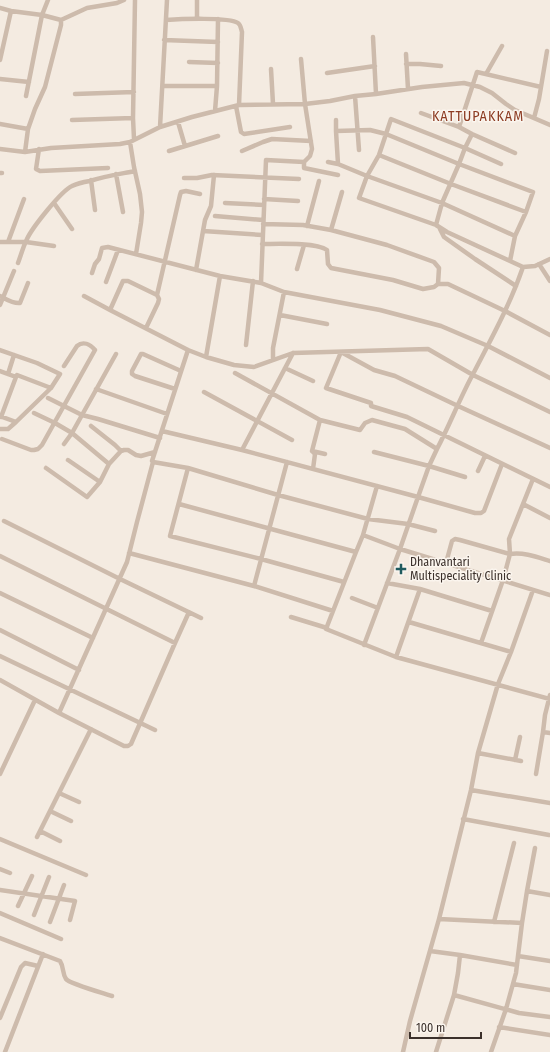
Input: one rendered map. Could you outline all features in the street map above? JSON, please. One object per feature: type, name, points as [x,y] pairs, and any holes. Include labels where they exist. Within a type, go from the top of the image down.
[{"type":"street","points":[[26,96],[42,15],[48,0]]},
{"type":"street","points":[[0,8],[42,15],[61,20],[87,8],[117,3],[124,0]]},
{"type":"street","points":[[135,0],[132,140],[135,171],[142,212],[136,254]]},
{"type":"street","points":[[160,127],[167,0]]},
{"type":"street","points":[[197,0],[197,19]]},
{"type":"street","points":[[0,60],[11,11]]},
{"type":"street","points":[[166,20],[218,19],[238,23],[242,32],[238,105],[241,132],[244,134],[290,127]]},
{"type":"street","points":[[215,111],[218,63],[218,19]]},
{"type":"street","points":[[25,152],[28,129],[45,87],[56,47],[61,20]]},
{"type":"street","points":[[373,37],[376,94]]},
{"type":"street","points":[[164,40],[218,42]]},
{"type":"street","points":[[486,74],[502,46]]},
{"type":"street","points":[[534,118],[538,105],[547,51]]},
{"type":"street","points":[[406,54],[408,89]]},
{"type":"street","points":[[301,59],[305,104],[312,149],[312,153],[304,162],[304,168],[338,175]]},
{"type":"street","points":[[189,62],[218,63]]},
{"type":"street","points":[[406,64],[441,66]]},
{"type":"street","points":[[327,73],[375,66]]},
{"type":"street","points":[[270,69],[273,104]]},
{"type":"street","points":[[459,127],[477,72],[541,87]]},
{"type":"street","points":[[0,79],[29,82]]},
{"type":"street","points":[[0,149],[25,152],[39,149],[120,144],[160,127],[238,105],[305,104],[445,84],[464,83],[480,87],[492,93],[515,110],[550,125]]},
{"type":"street","points":[[163,86],[217,86]]},
{"type":"street","points":[[75,94],[134,92]]},
{"type":"street","points":[[355,96],[359,150]]},
{"type":"street","points":[[420,113],[459,127],[515,153]]},
{"type":"street","points":[[72,120],[133,118]]},
{"type":"street","points":[[501,164],[392,119],[379,155],[367,176],[359,198],[438,226],[523,267],[536,266],[550,260]]},
{"type":"street","points":[[336,120],[338,164]]},
{"type":"street","points":[[178,122],[185,146]]},
{"type":"street","points":[[0,124],[28,129]]},
{"type":"street","points":[[336,131],[370,130],[386,134],[533,192],[515,236],[510,261]]},
{"type":"street","points":[[472,134],[442,203],[438,226],[444,237],[516,286]]},
{"type":"street","points":[[169,151],[218,136]]},
{"type":"street","points":[[242,151],[272,139],[311,141]]},
{"type":"street","points":[[39,149],[36,169],[40,171],[108,168]]},
{"type":"street","points":[[379,155],[526,212]]},
{"type":"street","points":[[260,282],[266,160],[304,162]]},
{"type":"street","points":[[328,162],[338,164],[442,203],[515,236]]},
{"type":"street","points":[[18,263],[26,242],[40,219],[64,191],[71,186],[91,180],[135,171]]},
{"type":"street","points":[[116,174],[123,212]]},
{"type":"street","points":[[196,270],[205,220],[211,206],[214,175]]},
{"type":"street","points":[[184,178],[197,178],[214,175],[299,179]]},
{"type":"street","points":[[91,180],[95,210]]},
{"type":"street","points":[[307,226],[318,181]]},
{"type":"street","points":[[146,328],[158,303],[159,299],[157,295],[180,194],[181,192],[186,191],[200,194]]},
{"type":"street","points":[[332,230],[342,192]]},
{"type":"street","points":[[264,198],[298,201]]},
{"type":"street","points":[[8,242],[24,199]]},
{"type":"street","points":[[54,203],[72,229]]},
{"type":"street","points":[[225,203],[264,205]]},
{"type":"street","points":[[215,216],[332,230],[387,245],[434,262],[438,268],[438,284]]},
{"type":"street","points":[[203,231],[262,234]]},
{"type":"street","points":[[0,242],[26,242],[54,246]]},
{"type":"street","points":[[262,244],[324,247],[327,250],[328,264],[331,268],[393,280],[423,289],[434,287],[438,284],[448,284],[505,311],[550,335]]},
{"type":"street","points":[[297,269],[304,245]]},
{"type":"street","points":[[92,273],[102,248],[108,247],[220,276],[260,282],[284,292],[380,310],[441,326],[488,346],[550,378]]},
{"type":"street","points":[[106,282],[118,250]]},
{"type":"street","points":[[539,264],[550,281]]},
{"type":"street","points":[[364,645],[436,449],[444,436],[505,311],[523,267]]},
{"type":"street","points":[[0,305],[1,297],[14,271]]},
{"type":"street","points":[[206,357],[220,276]]},
{"type":"street","points":[[110,310],[123,281],[125,280],[128,280],[157,295]]},
{"type":"street","points":[[246,345],[253,281]]},
{"type":"street","points":[[1,297],[17,304],[20,303],[28,283]]},
{"type":"street","points":[[273,360],[273,348],[284,292]]},
{"type":"street","points":[[84,296],[188,350],[234,365],[254,367],[293,353],[428,349],[473,375],[550,412]]},
{"type":"street","points":[[280,315],[327,324]]},
{"type":"street","points":[[2,439],[31,450],[38,449],[42,445],[95,350],[87,344],[79,344],[76,346],[64,366]]},
{"type":"street","points":[[0,350],[37,363],[60,374],[51,388],[16,422],[8,429],[0,429]]},
{"type":"street","points":[[59,713],[127,562],[152,461],[188,350]]},
{"type":"street","points":[[340,352],[374,370],[394,376],[550,448]]},
{"type":"street","points":[[340,352],[326,388],[371,403],[371,406],[407,417],[550,488]]},
{"type":"street","points":[[242,450],[293,353]]},
{"type":"street","points":[[64,444],[72,433],[116,354]]},
{"type":"street","points":[[175,389],[134,376],[132,371],[141,354],[143,354],[181,371]]},
{"type":"street","points":[[8,374],[14,355]]},
{"type":"street","points":[[285,368],[313,381]]},
{"type":"street","points":[[0,371],[16,377],[17,375],[51,388]]},
{"type":"street","points":[[235,373],[320,420],[360,430],[365,423],[372,420],[405,429],[436,449]]},
{"type":"street","points":[[16,377],[1,416],[16,422]]},
{"type":"street","points":[[96,388],[167,414]]},
{"type":"street","points":[[204,392],[292,440]]},
{"type":"street","points":[[48,398],[82,415],[160,438]]},
{"type":"street","points":[[34,413],[55,422],[72,433],[109,464]]},
{"type":"street","points":[[313,469],[315,454],[312,451],[320,420]]},
{"type":"street","points":[[91,426],[115,445],[120,452]]},
{"type":"street","points":[[162,431],[242,450],[475,513],[482,513],[484,511],[502,464]]},
{"type":"street","points":[[46,468],[87,497],[100,482],[109,464],[120,452],[128,450],[136,456],[141,456],[155,452]]},
{"type":"street","points":[[312,451],[325,454]]},
{"type":"street","points":[[374,452],[465,477]]},
{"type":"street","points":[[478,471],[485,456]]},
{"type":"street","points":[[68,460],[100,482]]},
{"type":"street","points":[[152,462],[188,468],[278,495],[368,519],[408,524],[435,531]]},
{"type":"street","points":[[254,586],[287,462]]},
{"type":"street","points":[[188,468],[170,536],[344,582]]},
{"type":"street","points":[[481,643],[503,580],[510,554],[509,539],[534,479]]},
{"type":"street","points":[[327,628],[356,552],[364,536],[377,486]]},
{"type":"street","points":[[178,504],[356,552]]},
{"type":"street","points":[[523,504],[550,518]]},
{"type":"street","points":[[4,521],[201,618]]},
{"type":"street","points":[[364,536],[550,595]]},
{"type":"street","points":[[446,563],[452,541],[455,539],[510,554],[523,554],[550,561]]},
{"type":"street","points":[[129,553],[254,586],[333,612]]},
{"type":"street","points":[[0,556],[175,643]]},
{"type":"street","points":[[387,583],[420,589],[492,611]]},
{"type":"street","points":[[396,657],[420,589]]},
{"type":"street","points":[[403,1052],[464,820],[478,753],[498,684],[533,590]]},
{"type":"street","points":[[0,593],[93,638]]},
{"type":"street","points":[[352,598],[378,608]]},
{"type":"street","points":[[0,680],[59,713],[124,746],[128,746],[131,744],[189,612]]},
{"type":"street","points":[[291,617],[327,628],[326,629],[396,657],[550,698],[545,715],[536,774]]},
{"type":"street","points":[[409,622],[511,652]]},
{"type":"street","points":[[0,630],[79,670]]},
{"type":"street","points":[[0,656],[155,730]]},
{"type":"street","points":[[0,774],[35,700]]},
{"type":"street","points":[[37,837],[91,729]]},
{"type":"street","points":[[543,732],[550,733]]},
{"type":"street","points":[[515,760],[520,737]]},
{"type":"street","points":[[478,753],[522,761]]},
{"type":"street","points":[[471,790],[550,803]]},
{"type":"street","points":[[59,793],[79,802]]},
{"type":"street","points":[[50,811],[71,821]]},
{"type":"street","points":[[464,820],[549,835]]},
{"type":"street","points":[[40,832],[60,841]]},
{"type":"street","points":[[0,839],[86,875]]},
{"type":"street","points":[[494,922],[514,843]]},
{"type":"street","points":[[491,1052],[516,974],[522,923],[535,848]]},
{"type":"street","points":[[0,869],[10,873]]},
{"type":"street","points":[[18,906],[32,876]]},
{"type":"street","points":[[34,916],[49,877]]},
{"type":"street","points":[[50,922],[64,885]]},
{"type":"street","points":[[0,890],[75,901],[70,920]]},
{"type":"street","points":[[527,891],[550,895]]},
{"type":"street","points":[[0,913],[61,939]]},
{"type":"street","points":[[439,919],[522,923]]},
{"type":"street","points":[[0,938],[60,961],[63,966],[63,974],[68,981],[112,996]]},
{"type":"street","points":[[430,951],[517,965]]},
{"type":"street","points":[[5,1052],[43,954]]},
{"type":"street","points":[[436,1052],[454,995],[460,955]]},
{"type":"street","points":[[518,956],[550,961]]},
{"type":"street","points":[[0,1018],[21,967],[25,963],[38,966]]},
{"type":"street","points":[[513,984],[550,990]]},
{"type":"street","points":[[454,995],[519,1013],[550,1017]]},
{"type":"street","points":[[499,1027],[550,1035]]},
{"type":"place","name":"Dhanvantari Multispeciality Clinic","points":[[401,569]]},
{"type":"district","name":"KATTUPAKKAM","points":[[478,116]]}]
